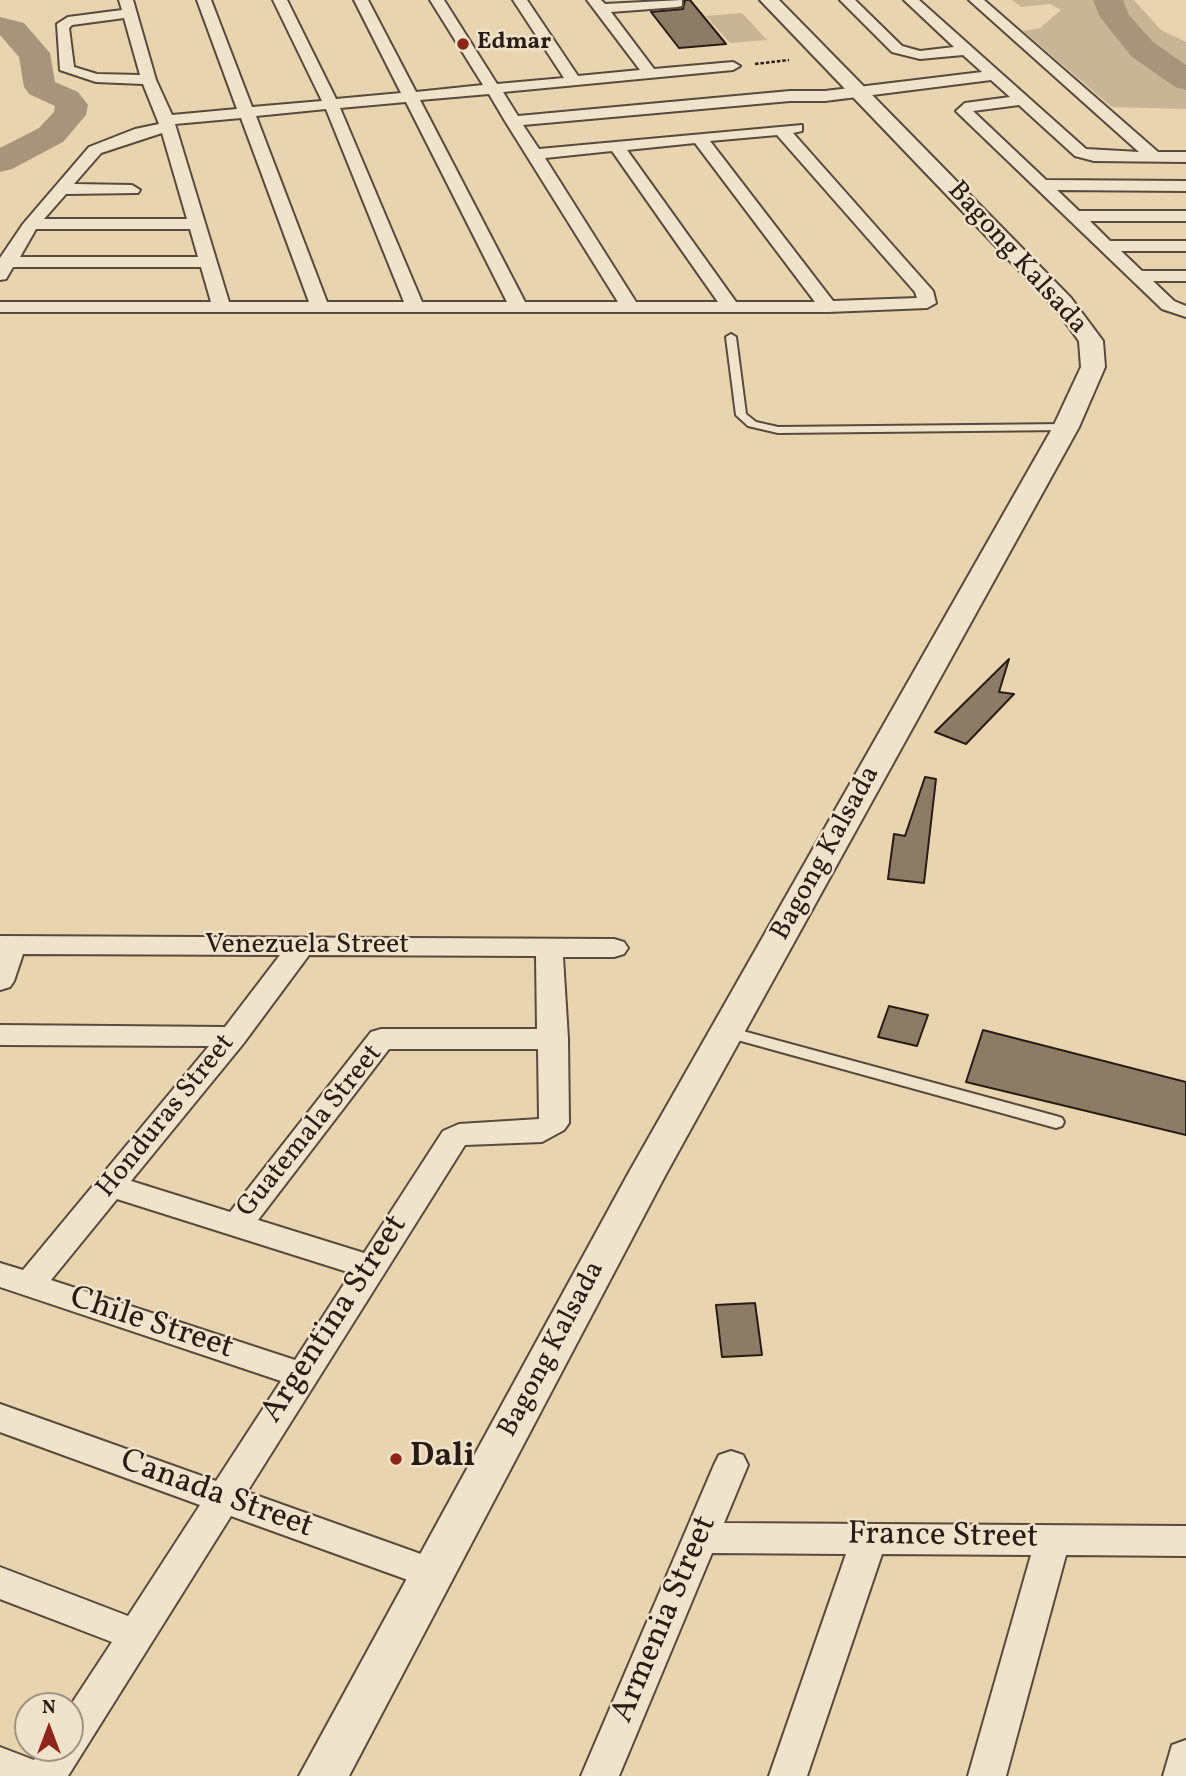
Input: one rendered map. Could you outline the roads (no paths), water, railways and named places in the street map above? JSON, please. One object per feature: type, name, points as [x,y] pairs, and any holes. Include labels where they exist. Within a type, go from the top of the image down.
[{"type":"street","points":[[204,0],[320,307]]},
{"type":"street","points":[[281,0],[331,104],[415,307]]},
{"type":"street","points":[[361,0],[519,307]]},
{"type":"street","points":[[437,0],[630,306]]},
{"type":"street","points":[[520,0],[574,81]]},
{"type":"street","name":"Bagong Kalsada","points":[[323,1776],[647,1174],[1066,427],[1093,367],[1091,341],[1063,303],[769,0]]},
{"type":"street","points":[[847,0],[897,49],[920,55],[965,50]]},
{"type":"street","points":[[911,0],[1087,155],[1186,157]]},
{"type":"street","points":[[975,0],[1154,156]]},
{"type":"street","points":[[597,4],[650,74]]},
{"type":"street","points":[[597,4],[678,4]]},
{"type":"street","points":[[149,80],[96,78],[67,70],[62,27],[68,21],[128,6],[149,80],[167,123],[222,307]]},
{"type":"street","points":[[3,269],[31,224],[59,188],[104,145],[167,123],[248,112],[733,66]]},
{"type":"street","points":[[513,121],[993,75]]},
{"type":"street","points":[[1023,100],[970,106],[964,111],[1168,304],[1186,312]]},
{"type":"street","points":[[0,307],[828,307],[927,303],[928,298],[789,129],[534,154]]},
{"type":"street","points":[[699,138],[828,307]]},
{"type":"street","points":[[616,146],[731,307]]},
{"type":"street","points":[[1043,185],[1186,186]]},
{"type":"street","points":[[59,188],[132,190]]},
{"type":"street","points":[[1076,216],[1186,216]]},
{"type":"street","points":[[31,224],[198,224]]},
{"type":"street","points":[[1106,246],[1186,246]]},
{"type":"street","points":[[3,269],[210,262]]},
{"type":"street","points":[[1138,276],[1186,276]]},
{"type":"street","points":[[0,981],[6,945]]},
{"type":"street","name":"Venezuela Street","points":[[6,945],[614,948]]},
{"type":"street","name":"Honduras Street","points":[[15,1280],[111,1186],[233,1037],[301,947]]},
{"type":"street","name":"Argentina Street","points":[[84,1717],[222,1497],[454,1138],[542,1131],[554,1123],[554,1039],[549,948]]},
{"type":"street","points":[[0,1035],[233,1037]]},
{"type":"street","name":"Guatemala Street","points":[[237,1225],[381,1039],[554,1039]]},
{"type":"street","points":[[111,1186],[371,1267]]},
{"type":"street","name":"Chile Street","points":[[15,1280],[301,1375]]},
{"type":"street","name":"Canada Street","points":[[0,1418],[433,1574]]},
{"type":"street","name":"Armenia Street","points":[[600,1776],[732,1465]]},
{"type":"street","points":[[788,1776],[870,1537]]},
{"type":"street","name":"France Street","points":[[701,1538],[1186,1541]]},
{"type":"street","points":[[987,1776],[1053,1539]]},
{"type":"street","points":[[0,1583],[136,1635]]},
{"type":"street","points":[[1182,1776],[1186,1758]]},
{"type":"street","points":[[0,1765],[28,1776]]},
{"type":"lane","points":[[731,337],[741,415],[752,424],[778,430],[1066,427]]},
{"type":"lane","points":[[728,1032],[1056,1122]]},
{"type":"waterway","points":[[1108,0],[1115,17],[1142,49],[1186,80]]},
{"type":"waterway","points":[[0,26],[13,29],[23,45],[34,53],[40,87],[67,99],[72,105],[70,115],[51,135],[0,162]]},
{"type":"place","name":"Edmar","points":[[463,44]]},
{"type":"place","name":"Dali","points":[[396,1459]]}]
